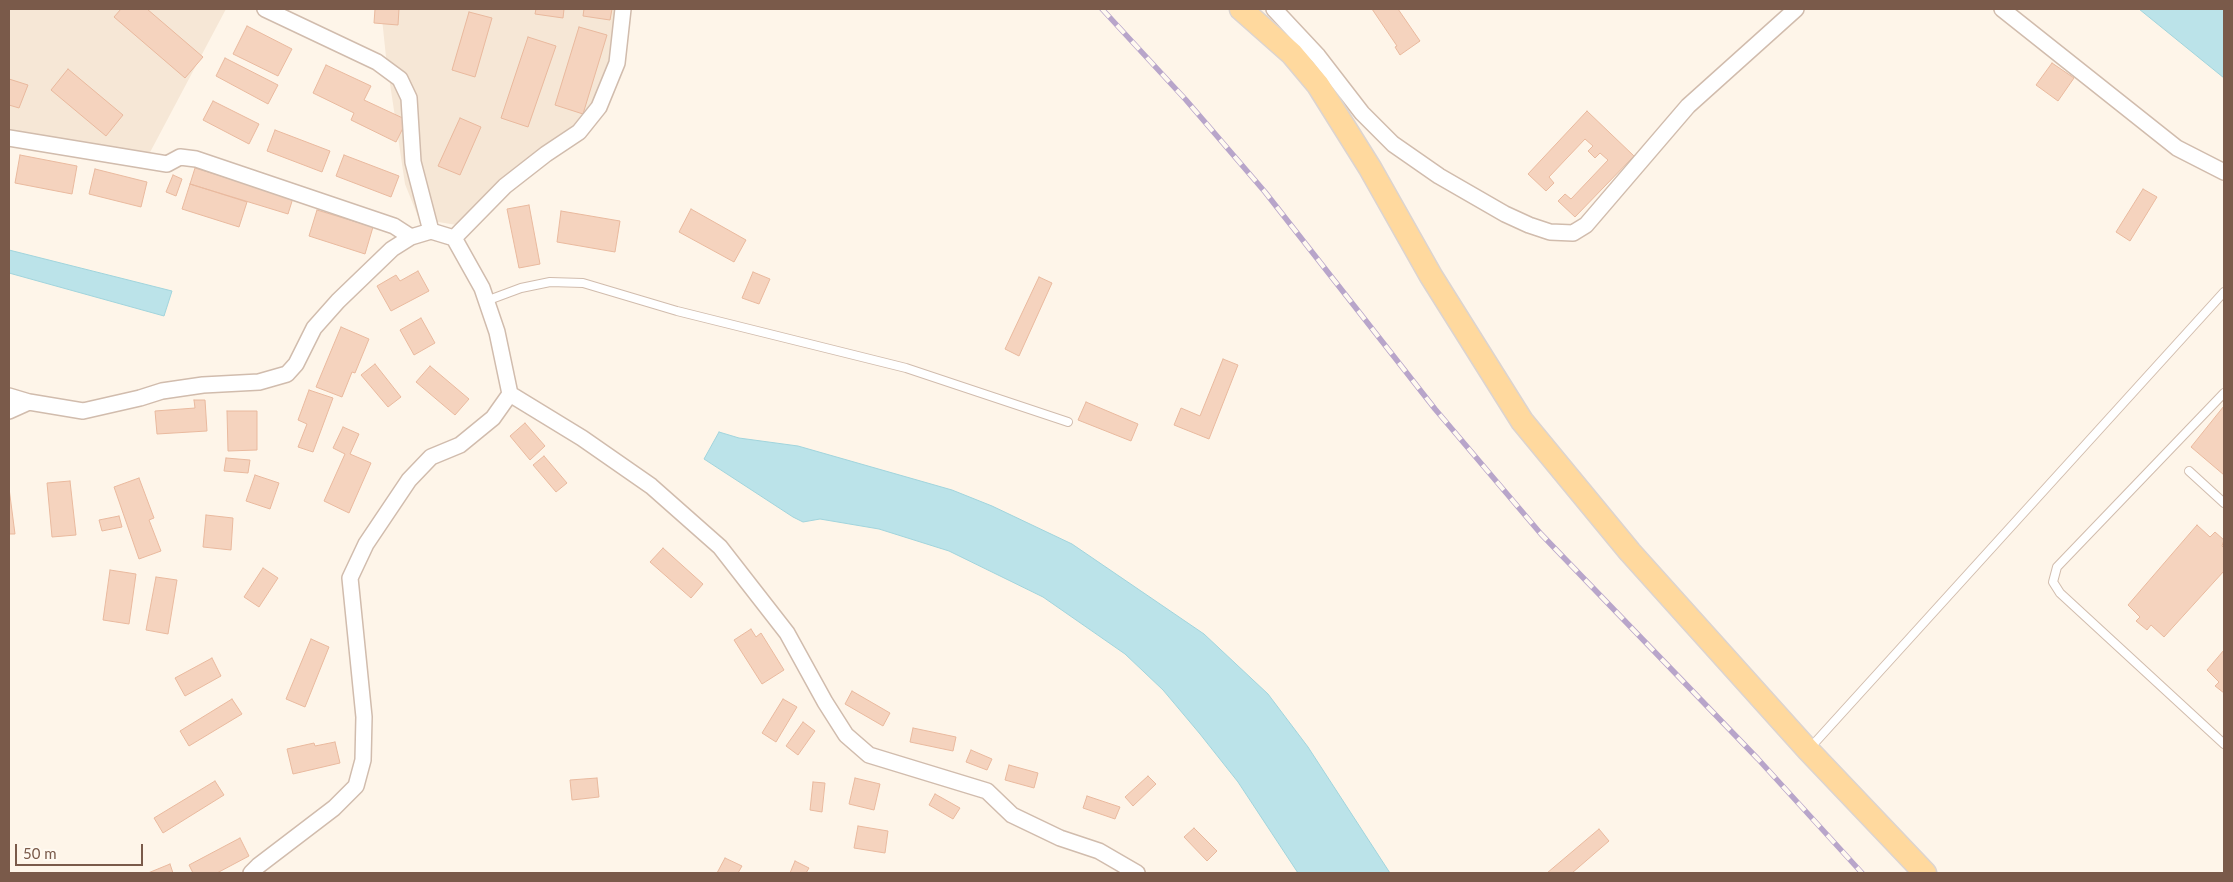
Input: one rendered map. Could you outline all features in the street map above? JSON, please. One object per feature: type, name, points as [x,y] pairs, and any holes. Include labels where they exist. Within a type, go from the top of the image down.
[{"type":"main road","points":[[1240,9],[1292,54],[1318,85],[1370,168],[1431,276],[1522,421],[1630,552],[1808,750],[1925,873]]},
{"type":"street","points":[[265,9],[377,62],[400,79],[409,98],[413,162],[431,231]]},
{"type":"street","points":[[454,238],[505,186],[546,154],[579,132],[599,107],[617,63],[623,9]]},
{"type":"street","points":[[1274,9],[1318,56],[1362,112],[1393,144],[1439,176],[1505,214],[1550,232],[1573,233],[1586,225],[1688,106],[1796,9]]},
{"type":"street","points":[[2002,9],[2177,148],[2224,172]]},
{"type":"street","points":[[9,138],[167,164],[180,157],[196,159],[394,226],[411,237]]},
{"type":"street","points":[[9,396],[29,402],[83,411],[162,391],[259,382],[287,374],[296,364],[314,328],[338,301],[392,249],[411,237],[431,231],[454,238],[482,288],[497,332],[510,394],[582,438],[651,486],[720,547],[787,633],[825,702],[846,735],[869,755],[987,791],[1012,815],[1060,838],[1099,851],[1138,873]]},
{"type":"street","points":[[251,873],[334,808],[356,786],[363,760],[364,717],[350,578],[366,544],[409,480],[431,458],[460,445],[486,424],[493,418],[510,394]]},
{"type":"street","points":[[9,411],[29,402]]},
{"type":"lane","points":[[486,301],[521,288],[550,282],[583,283],[677,310],[906,368],[1068,422]]},
{"type":"lane","points":[[1808,750],[2224,292]]},
{"type":"lane","points":[[2224,393],[2056,567],[2054,582],[2060,593],[2224,744]]},
{"type":"lane","points":[[2189,471],[2224,503]]},
{"type":"shaded area","points":[[9,9],[226,9],[147,158],[9,144]]},
{"type":"shaded area","points":[[381,9],[623,9],[622,22],[594,115],[457,225],[419,219],[405,184],[386,57]]},
{"type":"water","points":[[2139,9],[2224,9],[2224,78]]},
{"type":"water","points":[[9,250],[172,291],[164,316],[9,273]]},
{"type":"water","points":[[719,432],[739,438],[798,446],[952,490],[992,506],[1072,544],[1204,634],[1268,694],[1308,747],[1390,873],[1298,873],[1238,782],[1163,690],[1125,654],[1043,597],[949,551],[879,529],[820,519],[803,522],[793,517],[704,459]]},
{"type":"building","points":[[121,9],[147,9],[203,57],[185,78],[114,17]]},
{"type":"building","points":[[375,9],[399,9],[398,25],[374,23]]},
{"type":"building","points":[[536,9],[564,9],[563,18],[535,14]]},
{"type":"building","points":[[584,9],[612,9],[610,20],[583,16]]},
{"type":"building","points":[[1372,9],[1398,9],[1420,41],[1400,55],[1395,47],[1397,46]]},
{"type":"building","points":[[469,12],[492,18],[475,77],[452,70]]},
{"type":"building","points":[[247,26],[292,49],[278,76],[233,54]]},
{"type":"building","points":[[579,27],[607,35],[583,114],[555,105]]},
{"type":"building","points":[[528,37],[556,46],[528,127],[501,118]]},
{"type":"building","points":[[225,58],[278,85],[268,104],[216,76]]},
{"type":"building","points":[[2052,63],[2074,78],[2058,101],[2036,85]]},
{"type":"building","points":[[326,65],[371,86],[364,100],[407,120],[396,142],[351,120],[354,113],[313,93]]},
{"type":"building","points":[[68,69],[123,115],[106,136],[51,90]]},
{"type":"building","points":[[9,79],[28,85],[19,108],[9,105]]},
{"type":"building","points":[[213,101],[259,124],[249,144],[203,120]]},
{"type":"building","points":[[1587,111],[1634,156],[1575,217],[1558,201],[1565,194],[1571,199],[1608,160],[1600,153],[1595,158],[1588,151],[1593,146],[1585,139],[1549,177],[1554,183],[1546,191],[1528,174]]},
{"type":"building","points":[[460,118],[481,127],[460,175],[438,166]]},
{"type":"building","points":[[275,130],[330,151],[322,172],[267,151]]},
{"type":"building","points":[[20,155],[77,166],[72,194],[15,183]]},
{"type":"building","points":[[344,155],[399,176],[391,197],[336,176]]},
{"type":"building","points":[[195,168],[293,198],[288,214],[190,184]]},
{"type":"building","points":[[95,169],[147,182],[141,207],[89,194]]},
{"type":"building","points":[[173,175],[182,179],[176,196],[166,192]]},
{"type":"building","points":[[190,184],[247,202],[239,227],[182,209]]},
{"type":"building","points":[[2143,189],[2157,197],[2130,241],[2116,232]]},
{"type":"building","points":[[529,205],[540,264],[519,268],[507,209]]},
{"type":"building","points":[[691,209],[746,240],[734,262],[679,232]]},
{"type":"building","points":[[317,210],[373,227],[365,254],[309,236]]},
{"type":"building","points":[[561,211],[620,221],[615,252],[557,242]]},
{"type":"building","points":[[418,271],[429,291],[391,311],[377,286],[396,275],[400,281]]},
{"type":"building","points":[[753,272],[770,279],[759,304],[742,298]]},
{"type":"building","points":[[1039,277],[1052,283],[1019,356],[1005,349]]},
{"type":"building","points":[[421,318],[435,343],[414,355],[400,330]]},
{"type":"building","points":[[341,327],[369,339],[355,373],[352,372],[342,397],[316,387]]},
{"type":"building","points":[[1223,359],[1238,365],[1209,439],[1174,425],[1181,408],[1200,416]]},
{"type":"building","points":[[375,364],[401,397],[388,407],[361,375]]},
{"type":"building","points":[[430,366],[469,399],[455,415],[416,382]]},
{"type":"building","points":[[309,390],[333,398],[313,452],[298,447],[307,424],[298,420]]},
{"type":"building","points":[[194,400],[205,400],[207,431],[157,434],[155,411],[195,408]]},
{"type":"building","points":[[1086,402],[1138,424],[1131,441],[1078,420]]},
{"type":"building","points":[[2224,406],[2224,475],[2191,447]]},
{"type":"building","points":[[227,411],[257,411],[257,450],[228,451]]},
{"type":"building","points":[[525,423],[545,446],[530,460],[510,436]]},
{"type":"building","points":[[343,427],[359,434],[350,454],[371,463],[349,513],[324,501],[345,454],[333,448]]},
{"type":"building","points":[[544,456],[567,483],[556,492],[533,465]]},
{"type":"building","points":[[226,458],[250,460],[248,473],[224,471]]},
{"type":"building","points":[[255,475],[279,483],[270,509],[246,501]]},
{"type":"building","points":[[139,478],[154,518],[149,520],[161,551],[139,559],[114,487]]},
{"type":"building","points":[[70,481],[76,535],[52,537],[47,483]]},
{"type":"building","points":[[9,488],[15,534],[9,534]]},
{"type":"building","points":[[206,515],[233,518],[231,550],[203,547]]},
{"type":"building","points":[[119,516],[122,527],[102,531],[99,520]]},
{"type":"building","points":[[2197,525],[2210,537],[2215,532],[2224,540],[2222,546],[2224,548],[2224,571],[2164,637],[2151,625],[2147,630],[2136,621],[2140,617],[2128,605]]},
{"type":"building","points":[[663,548],[703,584],[691,598],[650,562]]},
{"type":"building","points":[[263,568],[278,578],[259,607],[244,597]]},
{"type":"building","points":[[110,570],[136,574],[129,624],[103,620]]},
{"type":"building","points":[[156,577],[177,580],[168,634],[146,630]]},
{"type":"building","points":[[751,629],[756,637],[761,633],[784,670],[762,684],[734,640]]},
{"type":"building","points":[[311,639],[329,647],[305,707],[286,699]]},
{"type":"building","points":[[2224,650],[2224,693],[2215,686],[2219,682],[2207,670]]},
{"type":"building","points":[[212,658],[221,676],[185,696],[175,678]]},
{"type":"building","points":[[852,691],[890,713],[883,726],[845,704]]},
{"type":"building","points":[[232,699],[242,714],[189,746],[180,731]]},
{"type":"building","points":[[783,699],[797,707],[776,742],[762,733]]},
{"type":"building","points":[[803,722],[815,731],[798,755],[786,746]]},
{"type":"building","points":[[913,728],[956,737],[953,751],[910,742]]},
{"type":"building","points":[[335,742],[340,763],[293,774],[287,749],[314,743],[315,746]]},
{"type":"building","points":[[971,750],[992,759],[987,770],[966,762]]},
{"type":"building","points":[[1009,765],[1038,773],[1034,788],[1005,780]]},
{"type":"building","points":[[1148,776],[1156,784],[1133,806],[1125,797]]},
{"type":"building","points":[[597,778],[599,797],[572,800],[570,780]]},
{"type":"building","points":[[855,778],[880,784],[874,810],[849,804]]},
{"type":"building","points":[[215,781],[224,795],[163,833],[154,818]]},
{"type":"building","points":[[813,782],[825,783],[822,812],[810,810]]},
{"type":"building","points":[[935,794],[960,808],[953,819],[929,805]]},
{"type":"building","points":[[1087,796],[1120,807],[1115,819],[1083,808]]},
{"type":"building","points":[[858,826],[888,831],[885,853],[854,848]]},
{"type":"building","points":[[1194,828],[1217,851],[1207,861],[1184,837]]},
{"type":"building","points":[[1599,829],[1609,841],[1572,873],[1547,873]]},
{"type":"building","points":[[240,838],[249,856],[217,873],[193,873],[189,865]]},
{"type":"building","points":[[725,858],[742,866],[738,873],[717,873]]},
{"type":"building","points":[[795,861],[809,868],[806,873],[790,873]]},
{"type":"building","points":[[170,864],[173,873],[148,873]]},
{"type":"railway","points":[[1102,9],[1186,100],[1265,192],[1435,409],[1541,534],[1758,759],[1862,873]]}]
